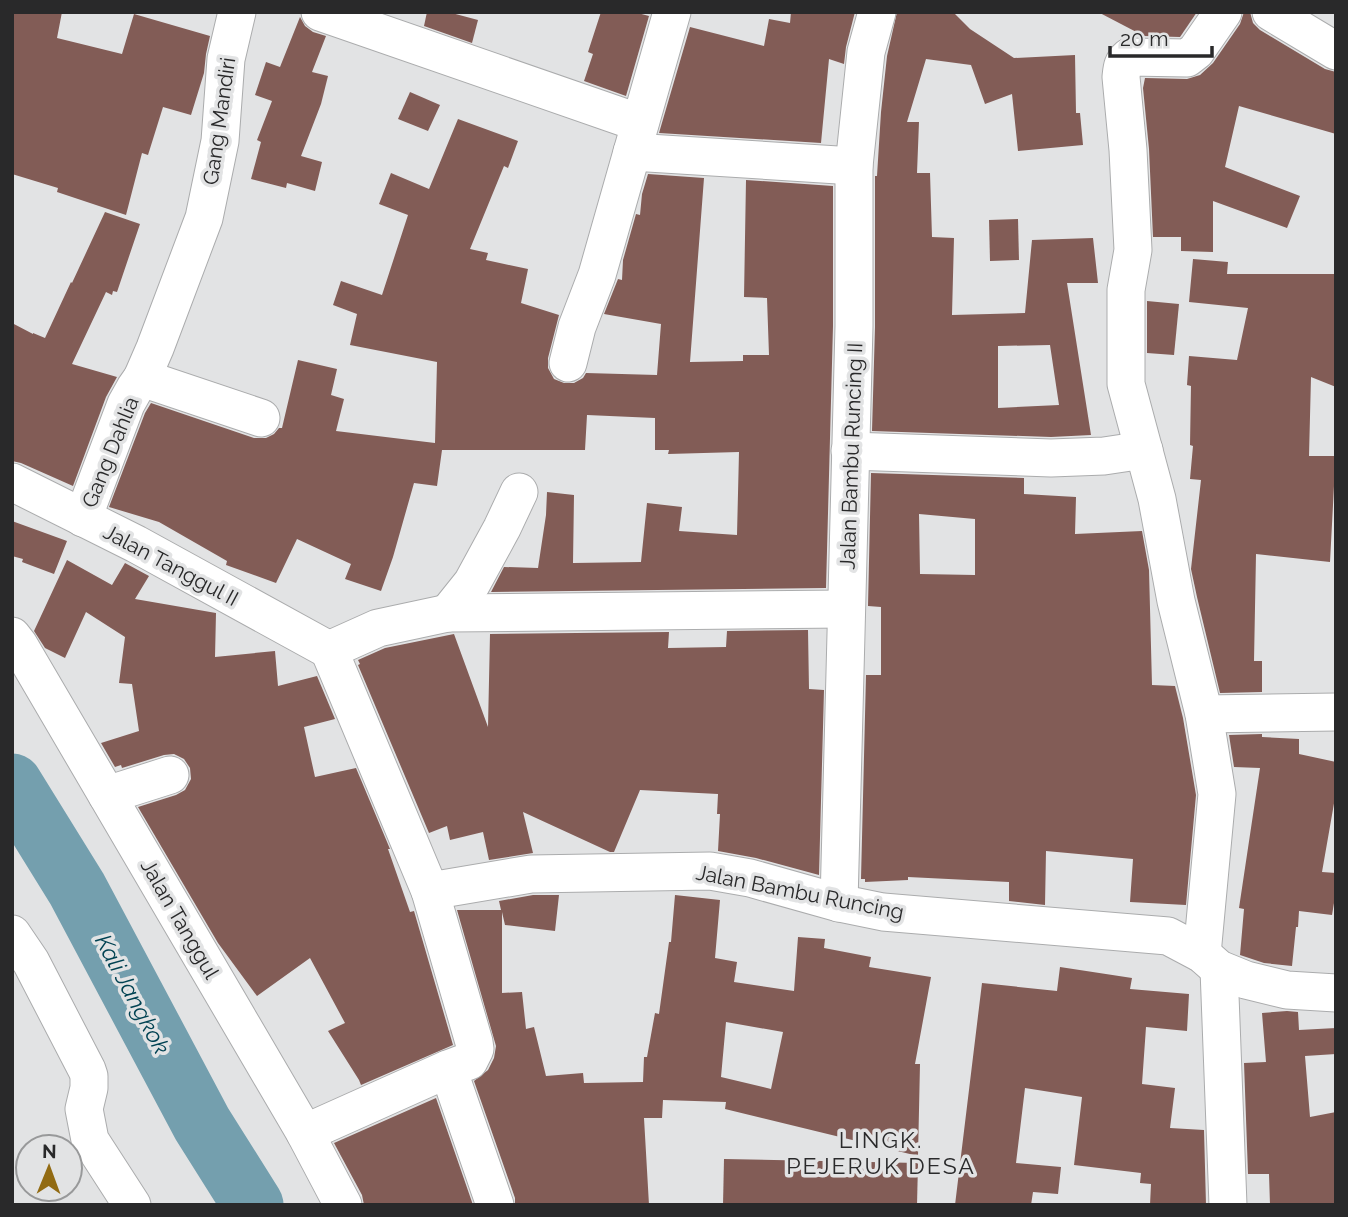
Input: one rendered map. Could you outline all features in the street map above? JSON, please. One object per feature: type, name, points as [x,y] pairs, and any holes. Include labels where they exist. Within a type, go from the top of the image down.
[{"type":"street","name":"Gang Mandiri","points":[[149,363],[204,218],[220,141],[226,59],[237,12]]},
{"type":"street","points":[[320,12],[636,138],[854,166]]},
{"type":"street","points":[[568,363],[577,327],[597,275],[672,12]]},
{"type":"street","name":"Jalan Bambu Runcing II","points":[[839,903],[854,326],[854,166],[866,52],[877,12]]},
{"type":"street","points":[[1223,12],[1196,51],[1187,58],[1129,57],[1124,62],[1121,77],[1133,250],[1126,289],[1126,384],[1157,499],[1176,601],[1204,714],[1217,794],[1211,961],[1228,1205]]},
{"type":"street","points":[[1271,12],[1336,51]]},
{"type":"street","points":[[149,363],[261,418]]},
{"type":"street","name":"Gang Dahlia","points":[[83,518],[126,404],[149,363]]},
{"type":"street","points":[[850,451],[1051,458],[1104,456],[1144,450]]},
{"type":"street","name":"Jalan Tanggul II","points":[[12,482],[136,544],[329,650]]},
{"type":"street","points":[[448,613],[472,583],[519,492]]},
{"type":"street","points":[[305,1133],[469,1061],[475,1049],[430,891],[329,650],[378,628],[448,613],[846,609]]},
{"type":"street","name":"Jalan Tanggul","points":[[12,636],[305,1133],[343,1205]]},
{"type":"street","points":[[1204,714],[1336,712]]},
{"type":"street","points":[[107,795],[170,775]]},
{"type":"street","name":"Jalan Bambu Runcing","points":[[430,891],[531,874],[710,871],[750,878],[839,903],[883,912],[1168,936],[1245,980],[1287,990],[1336,993]]},
{"type":"street","points":[[12,934],[31,962],[87,1070],[89,1088],[83,1110],[90,1140],[132,1205]]},
{"type":"street","points":[[448,1069],[495,1205]]},
{"type":"building","points":[[12,12],[62,12],[57,38],[122,54],[134,14],[210,36],[204,73],[191,115],[163,107],[148,155],[142,153],[126,215],[57,192],[58,188],[12,174]]},
{"type":"building","points":[[427,12],[448,12],[478,20],[472,43],[424,26]]},
{"type":"building","points":[[601,12],[634,12],[649,16],[626,96],[584,81],[593,54],[588,52]]},
{"type":"building","points":[[791,12],[855,12],[844,64],[829,59],[821,143],[659,133],[690,27],[764,46],[769,19],[790,23]]},
{"type":"building","points":[[897,12],[953,12],[970,29],[1014,58],[1075,55],[1076,113],[1080,113],[1083,145],[1018,151],[1012,94],[985,104],[971,65],[926,59],[907,122],[919,122],[917,173],[930,173],[932,237],[954,238],[952,315],[1025,313],[1032,240],[1093,238],[1098,283],[1067,283],[1091,435],[1051,437],[872,431],[875,176],[887,56]],"holes":[[[1050,345],[1059,405],[998,408],[998,346]]]},
{"type":"building","points":[[1098,12],[1197,12],[1180,37],[1144,36]]},
{"type":"building","points":[[1244,12],[1250,12],[1253,23],[1260,30],[1325,69],[1336,72],[1336,134],[1239,106],[1225,167],[1300,196],[1287,228],[1213,201],[1213,252],[1181,251],[1181,237],[1153,237],[1143,88],[1145,78],[1187,79],[1200,75],[1213,63],[1240,24]]},
{"type":"building","points":[[300,17],[305,26],[313,32],[326,36],[312,72],[328,76],[321,104],[301,156],[322,162],[315,191],[287,183],[286,188],[251,179],[261,142],[257,140],[272,101],[255,95],[266,62],[280,67]]},
{"type":"building","points":[[410,92],[440,105],[428,131],[398,119]]},
{"type":"building","points":[[458,119],[518,141],[508,168],[504,166],[470,249],[488,253],[486,260],[528,269],[521,303],[559,315],[548,368],[554,379],[564,383],[574,383],[586,373],[657,375],[661,324],[604,314],[618,279],[622,280],[623,260],[636,214],[640,215],[648,174],[704,178],[690,362],[743,361],[743,355],[769,355],[767,298],[744,297],[746,180],[833,186],[833,326],[826,588],[491,592],[504,567],[538,568],[547,492],[574,495],[573,563],[641,562],[647,503],[682,507],[679,531],[737,535],[739,452],[668,454],[669,450],[655,450],[655,418],[587,415],[585,450],[442,450],[437,486],[414,483],[381,591],[345,579],[351,564],[297,539],[276,583],[226,565],[227,561],[159,522],[109,507],[151,403],[254,438],[266,438],[282,428],[298,360],[337,369],[331,395],[344,399],[336,431],[435,443],[437,362],[350,345],[357,314],[333,305],[341,281],[382,295],[408,215],[379,204],[391,173],[429,189]]},
{"type":"building","points":[[105,212],[140,224],[117,292],[113,291],[112,295],[106,292],[72,364],[117,377],[106,397],[73,486],[12,461],[12,323],[45,338]]},
{"type":"building","points":[[1018,219],[1019,260],[990,261],[989,220]]},
{"type":"building","points":[[1193,259],[1228,262],[1227,274],[1336,274],[1336,387],[1311,377],[1309,456],[1336,456],[1330,562],[1256,554],[1254,661],[1262,661],[1262,692],[1220,693],[1191,569],[1201,480],[1190,479],[1193,446],[1190,445],[1191,386],[1187,385],[1189,356],[1237,360],[1248,308],[1189,302]]},
{"type":"building","points":[[1147,301],[1179,304],[1174,355],[1147,353]]},
{"type":"building","points":[[871,473],[1024,478],[1024,494],[1076,497],[1075,534],[1142,531],[1149,570],[1152,685],[1175,686],[1196,795],[1186,905],[1130,902],[1133,859],[1046,851],[1045,905],[1009,901],[1009,882],[908,877],[908,880],[865,882],[865,879],[861,879],[866,675],[881,675],[881,607],[868,606]],"holes":[[[919,514],[975,519],[975,575],[920,574]]]},
{"type":"building","points":[[12,521],[67,541],[54,574],[12,556]]},
{"type":"building","points":[[67,560],[112,585],[125,563],[149,576],[135,599],[216,613],[215,657],[275,651],[278,686],[317,676],[335,719],[304,727],[315,777],[356,768],[390,849],[410,912],[414,911],[453,1045],[361,1085],[328,1031],[345,1023],[310,958],[257,996],[218,943],[138,807],[185,790],[191,779],[190,768],[184,759],[174,754],[122,768],[121,765],[115,767],[101,743],[139,731],[132,684],[119,683],[125,637],[86,612],[65,658],[45,648],[34,631]]},
{"type":"building","points":[[808,630],[809,689],[824,690],[819,875],[718,851],[718,794],[640,790],[614,852],[523,812],[533,853],[489,860],[483,832],[450,840],[447,826],[429,833],[358,665],[358,660],[385,648],[454,634],[488,727],[490,634],[669,632],[668,648],[726,647],[727,631]]},
{"type":"building","points":[[1262,734],[1262,737],[1299,739],[1299,754],[1336,762],[1336,792],[1322,872],[1336,873],[1332,915],[1299,911],[1292,966],[1264,963],[1240,955],[1244,909],[1239,908],[1260,768],[1234,767],[1229,735]]},
{"type":"building","points":[[533,895],[559,895],[555,931],[505,925],[502,912],[502,993],[522,992],[526,1029],[534,1027],[546,1076],[583,1073],[584,1083],[643,1082],[644,1057],[647,1057],[655,1013],[659,1014],[671,942],[675,895],[720,900],[715,958],[737,962],[734,982],[794,991],[798,937],[825,939],[824,948],[871,957],[869,967],[931,977],[915,1064],[920,1064],[918,1156],[725,1109],[726,1102],[663,1100],[662,1118],[644,1118],[649,1205],[515,1205],[515,1198],[474,1081],[488,1070],[496,1046],[457,910],[501,910],[499,901]],"holes":[[[726,1022],[783,1032],[771,1089],[721,1077]]]},
{"type":"building","points":[[1060,967],[1132,978],[1130,989],[1189,994],[1187,1031],[1146,1027],[1142,1084],[1175,1088],[1170,1128],[1204,1130],[1206,1205],[1150,1205],[1151,1184],[1140,1183],[1141,1173],[1074,1165],[1082,1097],[1025,1088],[1016,1163],[1061,1167],[1058,1194],[1033,1192],[1031,1205],[955,1205],[982,983],[1057,991]]},
{"type":"building","points":[[1298,1012],[1299,1030],[1336,1028],[1336,1054],[1305,1056],[1310,1117],[1336,1112],[1336,1205],[1270,1205],[1269,1174],[1248,1174],[1244,1063],[1266,1062],[1262,1013]]},
{"type":"building","points":[[436,1098],[473,1205],[364,1205],[362,1195],[334,1143]]},
{"type":"building","points":[[724,1159],[918,1163],[917,1205],[723,1205]]},
{"type":"waterway","name":"Kali Jangkok","points":[[12,784],[77,889],[202,1124],[253,1205]]},
{"type":"district","name":"LINGK. PEJERUK DESA","points":[[881,1152]]}]
